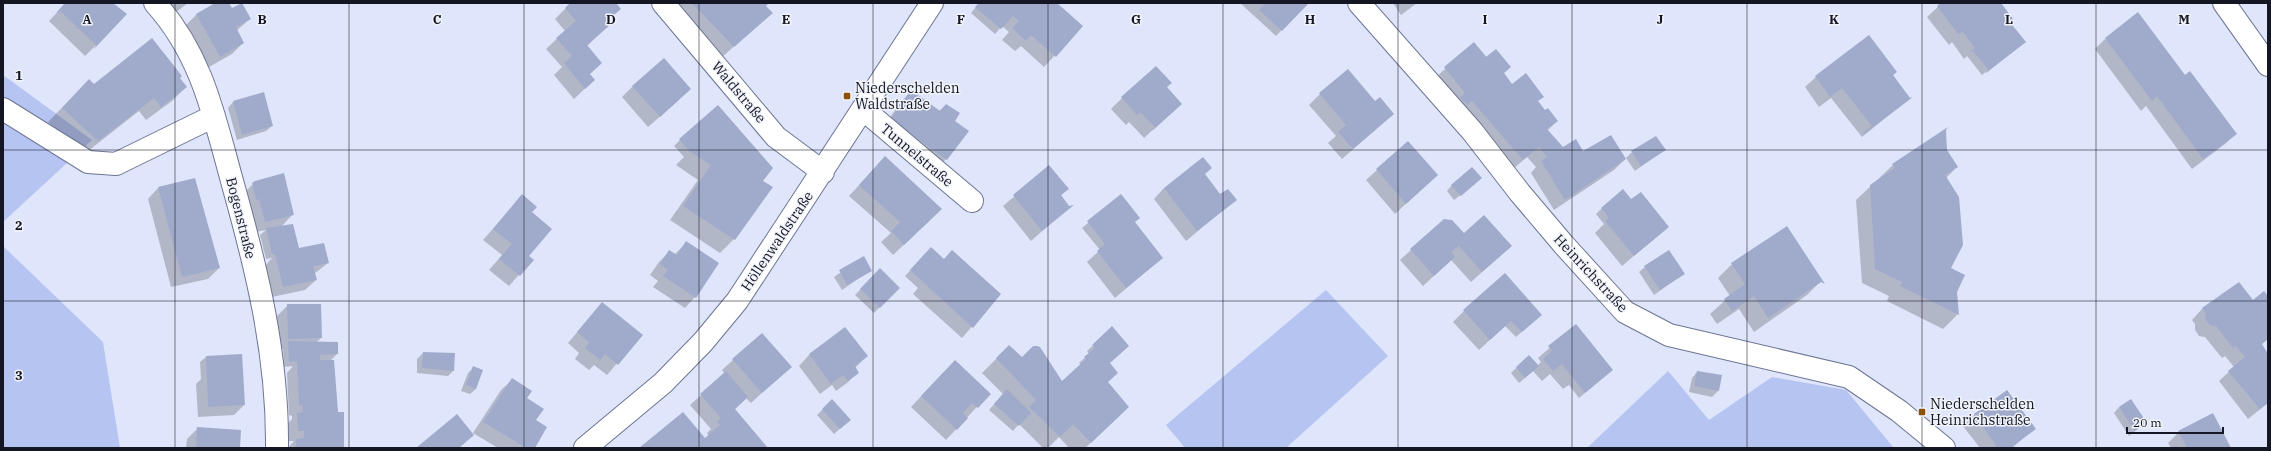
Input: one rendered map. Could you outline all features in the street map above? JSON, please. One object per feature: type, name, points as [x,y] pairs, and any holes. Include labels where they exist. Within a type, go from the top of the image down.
[{"type":"street","name":"Bogenstraße","points":[[155,3],[182,41],[201,73],[241,212],[264,309],[273,363],[277,448]]},
{"type":"street","name":"Waldstraße","points":[[663,3],[776,137],[823,172]]},
{"type":"street","name":"Höllenwaldstraße","points":[[585,448],[663,383],[703,342],[737,301],[823,172],[932,3]]},
{"type":"street","name":"Heinrichstraße","points":[[1359,3],[1472,131],[1559,240],[1625,312],[1669,335],[1849,377],[1899,412],[1944,448]]},
{"type":"street","points":[[2224,3],[2268,66]]},
{"type":"street","points":[[3,109],[88,162],[116,164],[214,116]]},
{"type":"street","name":"Tunnelstraße","points":[[863,109],[972,201]]},
{"type":"shaded area","points":[[3,75],[92,140],[3,222]]},
{"type":"shaded area","points":[[3,246],[103,342],[120,448],[3,448]]},
{"type":"shaded area","points":[[1326,290],[1388,356],[1286,448],[1185,448],[1166,425]]},
{"type":"shaded area","points":[[1668,371],[1709,420],[1772,377],[1846,390],[1894,448],[1587,448]]},
{"type":"building","points":[[65,3],[113,3],[127,14],[94,49],[96,45],[78,28],[75,29],[77,27],[60,11],[56,13]]},
{"type":"building","points":[[215,3],[229,3],[232,8],[242,3],[251,19],[236,27],[244,43],[220,57],[196,14]]},
{"type":"building","points":[[570,3],[616,3],[621,9],[605,22],[609,26],[587,45],[602,63],[590,74],[595,80],[585,89],[564,63],[572,56],[556,38],[576,21],[565,8]]},
{"type":"building","points":[[692,3],[769,3],[766,6],[773,13],[734,47]]},
{"type":"building","points":[[979,3],[1057,3],[1083,26],[1056,57],[1031,35],[1026,41],[1012,28],[1019,21],[1013,16],[1001,29],[975,7]]},
{"type":"building","points":[[1262,3],[1309,3],[1282,31],[1259,10],[1264,5]]},
{"type":"building","points":[[1940,3],[2001,3],[2013,19],[2009,21],[2026,42],[1986,73],[1988,69],[1973,51],[1969,52],[1975,48],[1963,32],[1958,34],[1937,6]]},
{"type":"building","points":[[2138,12],[2185,75],[2190,71],[2237,134],[2203,159],[2157,96],[2152,101],[2105,38]]},
{"type":"building","points":[[1869,35],[1897,72],[1893,75],[1910,98],[1913,97],[1864,134],[1863,133],[1872,126],[1842,88],[1830,97],[1815,76]]},
{"type":"building","points":[[152,38],[182,76],[180,78],[187,87],[161,107],[154,98],[98,141],[62,108],[89,79],[94,84]]},
{"type":"building","points":[[1474,42],[1486,57],[1496,49],[1511,67],[1504,73],[1512,84],[1526,73],[1544,97],[1538,101],[1545,110],[1548,108],[1558,121],[1547,129],[1563,147],[1576,139],[1583,151],[1611,135],[1626,159],[1565,200],[1541,161],[1547,157],[1539,147],[1523,160],[1472,101],[1467,105],[1460,97],[1465,93],[1444,67]]},
{"type":"building","points":[[664,58],[691,89],[660,117],[632,86]]},
{"type":"building","points":[[1156,66],[1172,83],[1167,87],[1182,104],[1152,131],[1155,127],[1140,112],[1137,115],[1121,97]]},
{"type":"building","points":[[1348,69],[1375,101],[1380,97],[1394,114],[1353,149],[1338,132],[1346,125],[1319,93]]},
{"type":"building","points":[[911,90],[940,111],[946,104],[960,113],[955,121],[969,131],[947,160],[890,120]]},
{"type":"building","points":[[264,92],[273,126],[242,135],[233,101]]},
{"type":"building","points":[[718,105],[773,168],[763,181],[773,187],[735,240],[683,206],[711,165],[689,151],[679,139]]},
{"type":"building","points":[[1948,127],[1946,130],[1947,150],[1958,167],[1945,175],[1959,197],[1963,245],[1951,268],[1965,275],[1957,292],[1959,315],[1900,286],[1902,282],[1875,269],[1870,185],[1895,168],[1892,164]]},
{"type":"building","points":[[1656,136],[1666,150],[1641,166],[1631,151]]},
{"type":"building","points":[[1408,141],[1438,175],[1406,204],[1376,169]]},
{"type":"building","points":[[885,156],[942,209],[904,245],[891,231],[900,222],[859,185]]},
{"type":"building","points":[[1203,157],[1212,168],[1205,174],[1220,194],[1228,189],[1237,200],[1197,231],[1164,188]]},
{"type":"building","points":[[1049,165],[1069,189],[1061,195],[1069,206],[1074,205],[1042,231],[1013,195]]},
{"type":"building","points":[[1472,167],[1482,178],[1461,196],[1451,185]]},
{"type":"building","points":[[284,173],[294,215],[265,222],[259,199],[256,200],[252,183]]},
{"type":"building","points":[[195,178],[220,268],[182,277],[158,187]]},
{"type":"building","points":[[1623,189],[1631,199],[1641,192],[1669,227],[1634,256],[1605,221],[1609,218],[1601,208]]},
{"type":"building","points":[[522,194],[537,207],[532,212],[552,229],[529,256],[534,260],[520,276],[499,259],[512,244],[493,229]]},
{"type":"building","points":[[1121,194],[1140,218],[1135,222],[1163,258],[1126,288],[1097,251],[1105,244],[1087,221]]},
{"type":"building","points":[[1484,215],[1512,246],[1482,272],[1459,246],[1451,252],[1455,257],[1434,276],[1410,249],[1444,219],[1452,220],[1464,233]]},
{"type":"building","points":[[293,224],[299,248],[324,243],[329,263],[313,266],[317,280],[283,287],[275,254],[272,254],[266,228]]},
{"type":"building","points":[[1787,226],[1825,284],[1821,282],[1768,318],[1754,296],[1732,311],[1724,299],[1745,284],[1731,263]]},
{"type":"building","points":[[686,241],[719,263],[696,298],[663,276],[668,270],[660,264],[669,250],[677,255]]},
{"type":"building","points":[[931,247],[944,259],[952,250],[1001,294],[973,328],[910,270]]},
{"type":"building","points":[[1669,250],[1685,274],[1660,290],[1644,266]]},
{"type":"building","points":[[864,256],[872,271],[847,285],[839,270]]},
{"type":"building","points":[[880,268],[900,288],[880,308],[860,289]]},
{"type":"building","points":[[1505,273],[1542,315],[1522,332],[1511,321],[1490,340],[1463,310]]},
{"type":"building","points":[[2239,282],[2253,300],[2264,291],[2268,296],[2268,339],[2262,344],[2268,354],[2268,403],[2257,411],[2259,408],[2228,371],[2245,357],[2236,346],[2233,348],[2216,326],[2210,325],[2205,319],[2206,313],[2202,308]]},
{"type":"building","points":[[602,302],[643,335],[618,365],[605,354],[600,360],[585,348],[589,342],[577,332]]},
{"type":"building","points":[[287,304],[321,304],[322,338],[288,339]]},
{"type":"building","points":[[1576,324],[1613,370],[1585,393],[1562,364],[1553,371],[1543,359],[1552,351],[1548,346]]},
{"type":"building","points":[[1112,326],[1129,346],[1110,363],[1118,373],[1108,382],[1129,407],[1091,443],[1073,424],[1060,437],[1029,407],[1036,400],[996,358],[1009,345],[1022,357],[1033,346],[1040,347],[1062,381],[1086,359],[1084,357],[1095,348],[1092,345]]},
{"type":"building","points":[[845,327],[868,356],[855,366],[859,373],[848,381],[843,375],[831,384],[809,354]]},
{"type":"building","points":[[762,333],[792,367],[762,393],[732,359]]},
{"type":"building","points":[[288,341],[338,342],[338,354],[320,355],[320,360],[334,360],[338,412],[344,412],[344,448],[296,448],[296,439],[304,438],[304,431],[298,431],[297,413],[303,412],[302,405],[299,405],[297,361],[289,362]]},
{"type":"building","points":[[423,352],[455,353],[454,371],[422,368]]},
{"type":"building","points":[[242,354],[245,405],[208,407],[206,356]]},
{"type":"building","points":[[1529,355],[1539,366],[1525,378],[1516,367]]},
{"type":"building","points":[[955,360],[991,394],[978,408],[972,403],[963,413],[968,418],[957,430],[921,396]]},
{"type":"building","points":[[473,366],[483,370],[476,389],[466,385]]},
{"type":"building","points":[[726,371],[748,397],[735,409],[768,448],[639,448],[683,412],[705,438],[720,425],[717,422],[721,418],[700,394]]},
{"type":"building","points":[[1697,371],[1722,375],[1719,391],[1694,386]]},
{"type":"building","points":[[512,378],[532,391],[527,398],[544,409],[536,420],[547,427],[535,448],[526,448],[483,422]]},
{"type":"building","points":[[1007,389],[1031,413],[1019,426],[994,404]]},
{"type":"building","points":[[2007,390],[2036,429],[2010,448],[1998,448],[1974,414]]},
{"type":"building","points":[[832,399],[851,420],[840,429],[822,409]]},
{"type":"building","points":[[2131,399],[2147,423],[2135,431],[2119,407]]},
{"type":"building","points":[[2213,413],[2231,448],[2187,448],[2178,431]]},
{"type":"building","points":[[457,414],[474,435],[459,448],[416,448]]},
{"type":"building","points":[[197,427],[241,430],[240,448],[196,448]]},
{"type":"place","name":"Niederschelden Waldstraße","points":[[847,96]]},
{"type":"place","name":"Niederschelden Heinrichstraße","points":[[1922,412]]}]
